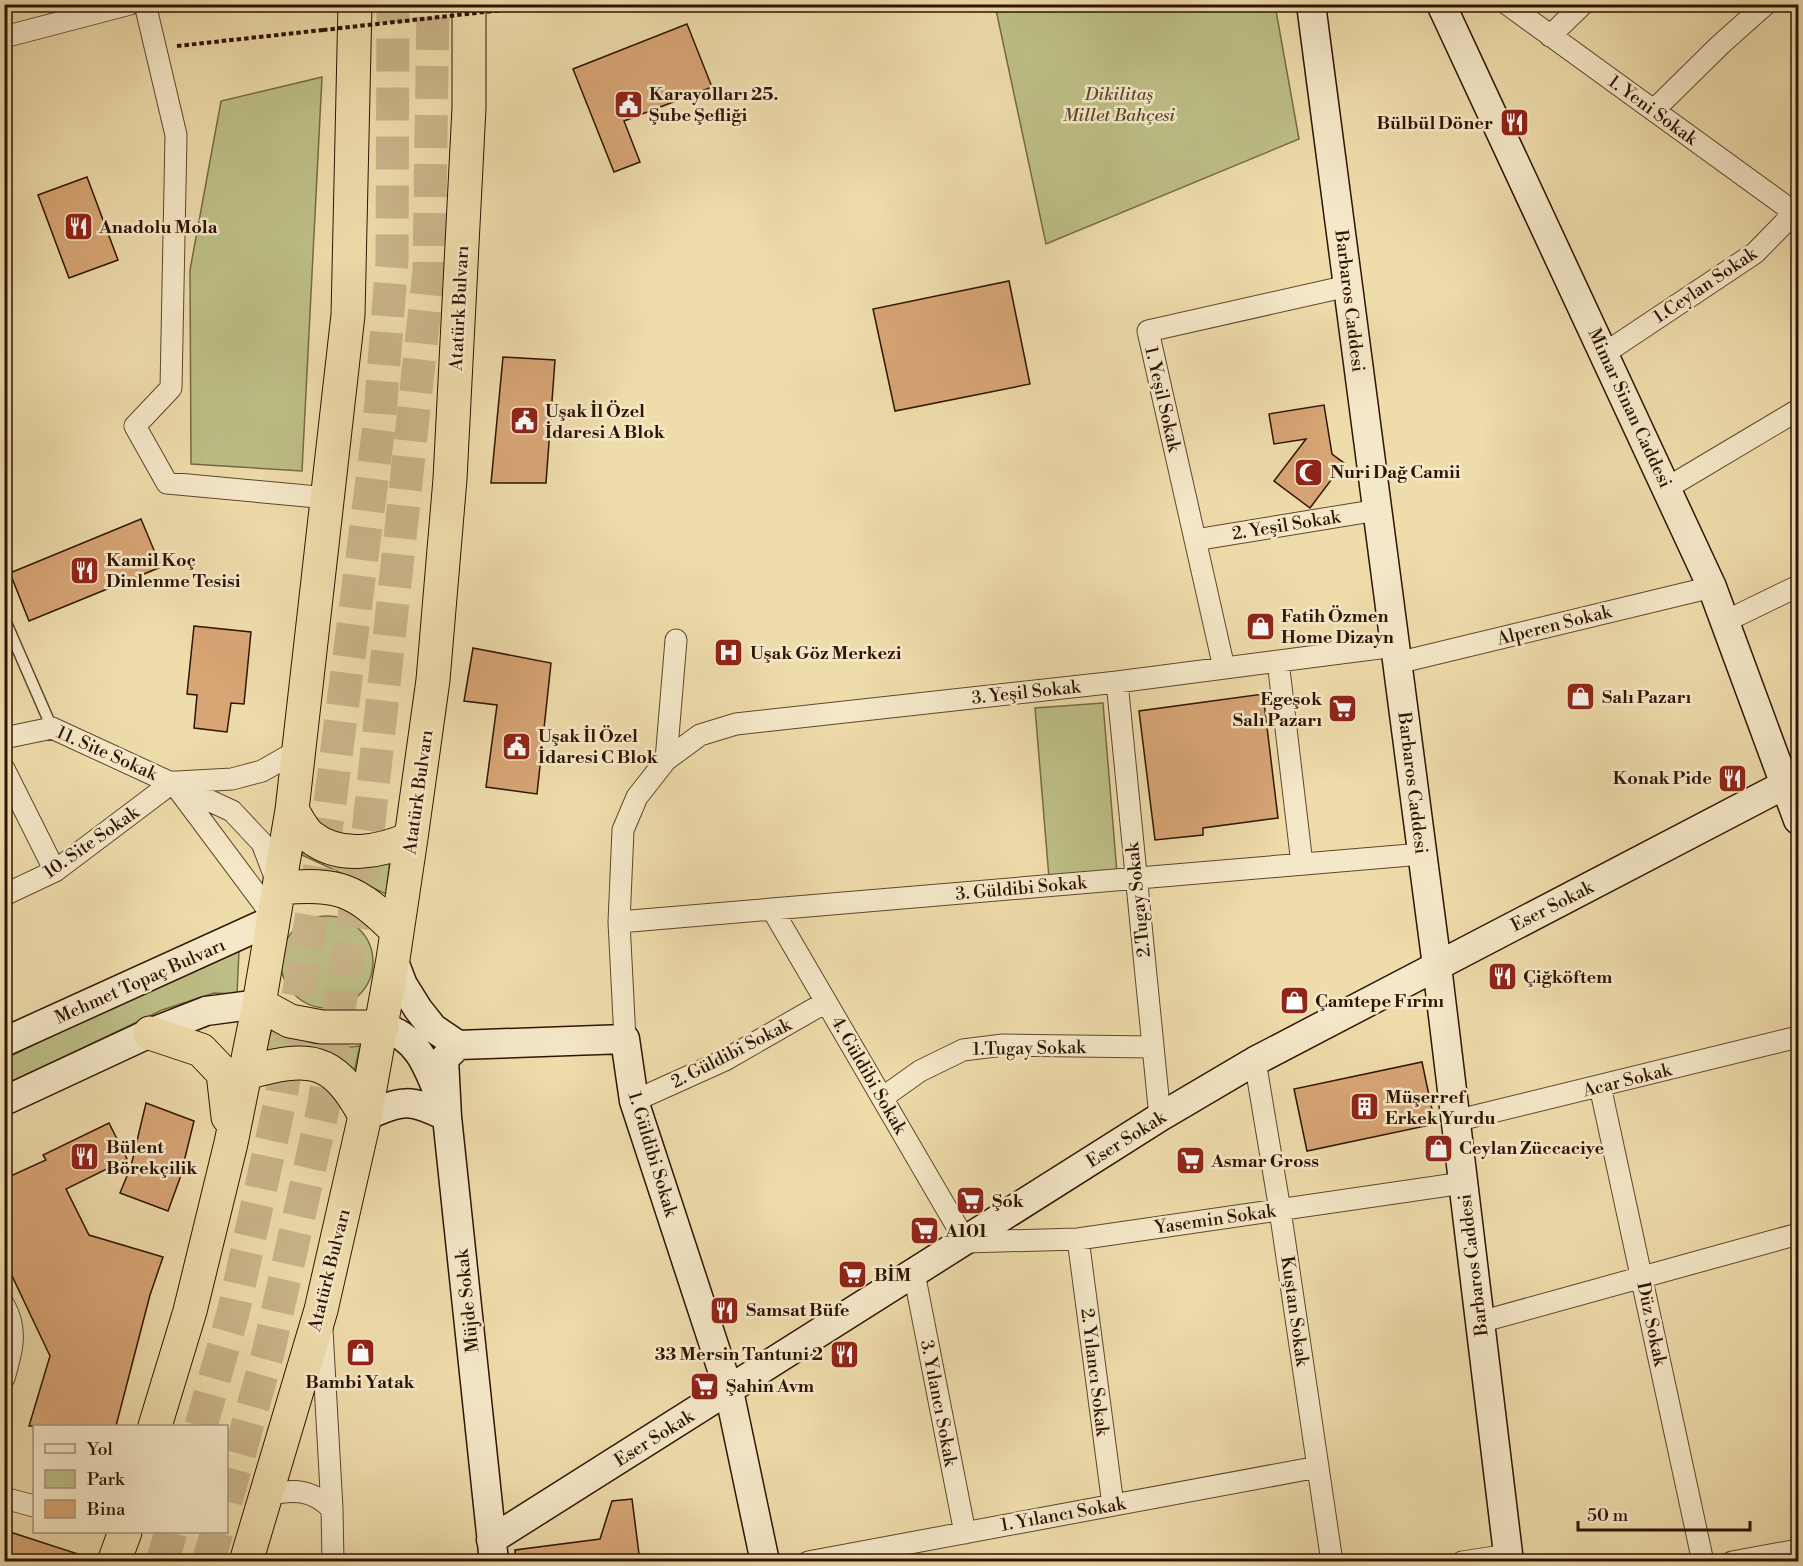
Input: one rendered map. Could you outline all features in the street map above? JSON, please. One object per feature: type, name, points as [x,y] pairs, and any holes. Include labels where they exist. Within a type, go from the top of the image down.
[{"type":"highway","points":[[155,1425],[190,1311],[231,1143],[260,1004],[291,810],[348,315],[355,4]]},
{"type":"highway","name":"Atatürk Bulvarı","points":[[246,1562],[321,1310],[365,1116],[382,1027],[411,838],[433,680],[450,479],[469,108],[469,4]]},
{"type":"highway","points":[[291,810],[311,837],[349,852],[375,850],[411,838]]},
{"type":"highway","points":[[277,904],[313,885],[345,890],[373,907],[395,945]]},
{"type":"highway","points":[[260,1004],[290,1021],[311,1025],[382,1027]]},
{"type":"highway","points":[[150,1033],[201,1050],[223,1073],[231,1143]]},
{"type":"highway","points":[[246,1073],[276,1065],[317,1064],[335,1073],[352,1091],[365,1116]]},
{"type":"highway","points":[[114,1562],[124,1533]]},
{"type":"street","points":[[6,32],[130,4]]},
{"type":"street","points":[[146,4],[176,135],[171,388],[135,426],[167,483],[328,498]]},
{"type":"street","name":"Barbaros Caddesi","points":[[1311,4],[1437,966],[1509,1558]]},
{"type":"street","name":"Mimar Sinan Caddesi","points":[[1442,4],[1712,587],[1792,782],[1798,820]]},
{"type":"street","name":"1. Yeni Sokak","points":[[1507,4],[1797,212]]},
{"type":"street","points":[[1550,36],[1583,4]]},
{"type":"street","points":[[1654,110],[1720,45],[1766,4]]},
{"type":"street","name":"1.Ceylan Sokak","points":[[1605,353],[1755,253],[1797,212]]},
{"type":"street","name":"1. Yeşil Sokak","points":[[1224,668],[1148,331],[1348,286]]},
{"type":"street","points":[[1667,488],[1798,410]]},
{"type":"street","name":"2. Yeşil Sokak","points":[[1195,540],[1378,510]]},
{"type":"street","points":[[1726,621],[1798,586]]},
{"type":"street","name":"Alperen Sokak","points":[[1396,654],[1712,587]]},
{"type":"street","points":[[666,760],[676,640]]},
{"type":"street","name":"3. Yeşil Sokak","points":[[666,760],[700,735],[736,724],[1117,682],[1278,661],[1396,654]]},
{"type":"street","points":[[1278,661],[1302,864]]},
{"type":"street","name":"2.Tugay Sokak","points":[[1117,682],[1160,1117]]},
{"type":"street","name":"11. Site Sokak","points":[[4,738],[52,728],[232,811],[262,843],[277,904]]},
{"type":"street","points":[[173,783],[232,780],[262,771],[299,750]]},
{"type":"street","name":"1. Güldibi Sokak","points":[[666,760],[638,797],[623,830],[619,922],[625,1039],[634,1101],[729,1391],[765,1562]]},
{"type":"street","points":[[4,769],[55,871]]},
{"type":"street","name":"Eser Sokak","points":[[493,1551],[729,1391],[1160,1117],[1255,1061],[1792,782]]},
{"type":"street","points":[[173,783],[277,904]]},
{"type":"street","name":"10. Site Sokak","points":[[4,895],[55,871],[173,783]]},
{"type":"street","name":"3. Güldibi Sokak","points":[[619,922],[1422,854]]},
{"type":"street","name":"Mehmet Topaç Bulvarı","points":[[4,1042],[277,904]]},
{"type":"street","name":"4. Güldibi Sokak","points":[[772,909],[966,1242]]},
{"type":"street","points":[[395,945],[403,985],[418,1009],[434,1028],[458,1045],[625,1039]]},
{"type":"street","name":"2. Güldibi Sokak","points":[[634,1101],[725,1060],[826,1002]]},
{"type":"street","points":[[4,1101],[150,1033],[207,1011],[260,1004]]},
{"type":"street","points":[[382,1027],[398,1032],[422,1056],[447,1117]]},
{"type":"street","name":"Acar Sokak","points":[[1455,1121],[1798,1037]]},
{"type":"street","name":"Müjde Sokak","points":[[458,1045],[444,1059],[447,1117],[493,1551]]},
{"type":"street","name":"1.Tugay Sokak","points":[[882,1098],[920,1071],[963,1050],[1003,1045],[1153,1047]]},
{"type":"street","name":"Kuştan Sokak","points":[[1255,1061],[1280,1210],[1332,1562]]},
{"type":"street","name":"Düz Sokak","points":[[1600,1086],[1703,1562]]},
{"type":"street","points":[[365,1116],[391,1105],[412,1101],[447,1117]]},
{"type":"street","name":"Yasemin Sokak","points":[[966,1242],[1078,1239],[1463,1183]]},
{"type":"street","points":[[1480,1322],[1798,1234]]},
{"type":"street","name":"2. Yılancı Sokak","points":[[1078,1239],[1113,1505]]},
{"type":"street","name":"3. Yılancı Sokak","points":[[914,1273],[964,1533]]},
{"type":"street","points":[[4,1305],[10,1316],[14,1342],[4,1378]]},
{"type":"street","points":[[321,1310],[333,1562]]},
{"type":"street","name":"1. Yılancı Sokak","points":[[808,1562],[1318,1467]]},
{"type":"street","points":[[267,1495],[303,1491],[321,1498],[332,1509]]},
{"type":"street","points":[[4,1498],[33,1506]]},
{"type":"street","points":[[1744,1560],[1798,1550]]},
{"type":"street","points":[[1462,1562],[1509,1558]]},
{"type":"lane","points":[[4,618],[52,728]]},
{"type":"path","points":[[506,4],[521,6]]},
{"type":"path","points":[[156,49],[521,6]]},
{"type":"path","points":[[291,34],[292,41]]},
{"type":"green space","name":"Dikilitaş Millet Bahçesi","points":[[995,5],[1275,5],[1299,139],[1046,244]]},
{"type":"green space","points":[[322,77],[302,471],[191,464],[190,270],[221,101]]},
{"type":"green space","points":[[1103,703],[1117,873],[1049,878],[1035,708]]},
{"type":"green space","points":[[305,847],[390,858],[386,894],[302,855]]},
{"type":"green space","points":[[327,916],[345,920],[359,930],[369,944],[373,962],[369,980],[359,994],[345,1004],[327,1008],[309,1004],[295,994],[285,980],[281,962],[285,944],[295,930],[309,920]]},
{"type":"green space","points":[[239,951],[237,994],[214,993],[162,1010],[5,1085],[5,1059],[121,1002]]},
{"type":"green space","points":[[272,1029],[315,1044],[337,1047],[360,1046],[352,1081],[263,1058]]},
{"type":"building","name":"Karayolları 25. Şube Şefliği","points":[[687,24],[712,87],[624,121],[640,162],[614,172],[573,69]]},
{"type":"building","name":"Anadolu Mola","points":[[87,177],[118,260],[69,278],[38,195]]},
{"type":"building","points":[[1009,281],[1030,384],[895,411],[873,309]]},
{"type":"building","name":"Uşak İl Özel İdaresi A Blok","points":[[503,357],[555,360],[546,483],[491,483]]},
{"type":"building","points":[[1324,405],[1332,454],[1344,463],[1310,508],[1274,481],[1306,439],[1274,444],[1269,414]]},
{"type":"building","name":"Kamil Koç Dinlenme Tesisi","points":[[141,519],[161,567],[29,621],[10,573]]},
{"type":"building","points":[[194,626],[251,632],[244,704],[231,703],[227,732],[194,728],[197,695],[187,694]]},
{"type":"building","name":"Uşak İl Özel İdaresi C Blok","points":[[473,648],[551,663],[537,794],[486,787],[497,705],[464,701]]},
{"type":"building","points":[[1263,694],[1278,818],[1203,828],[1203,835],[1155,840],[1139,711]]},
{"type":"building","name":"Müşerref Erkek Yurdu","points":[[1422,1062],[1435,1124],[1307,1151],[1294,1089]]},
{"type":"building","points":[[146,1103],[194,1121],[180,1178],[168,1211],[120,1193],[131,1166]]},
{"type":"building","points":[[109,1123],[127,1159],[66,1189],[89,1235],[163,1257],[150,1295],[116,1425],[29,1426],[50,1356],[4,1259],[4,1179],[46,1160],[43,1155]]},
{"type":"building","points":[[632,1499],[640,1562],[516,1562],[515,1550],[600,1539],[612,1501]]},
{"type":"building","points":[[4,1530],[90,1558],[89,1562],[4,1562]]},
{"type":"tunnel","points":[[201,1425],[233,1313],[280,1102],[328,818],[379,426],[392,261],[393,4]]},
{"type":"tunnel","points":[[228,1494],[268,1353],[323,1109],[369,823],[429,271],[433,4]]},
{"type":"tunnel","points":[[162,1562],[171,1533]]},
{"type":"tunnel","points":[[208,1562],[217,1533]]},
{"type":"place","name":"Karayolları 25. Şube Şefliği","points":[[628,104]]},
{"type":"place","name":"Bülbül Döner","points":[[1514,123]]},
{"type":"place","name":"Anadolu Mola","points":[[78,227]]},
{"type":"place","name":"Uşak İl Özel İdaresi A Blok","points":[[524,421]]},
{"type":"place","name":"Nuri Dağ Camii","points":[[1309,472]]},
{"type":"place","name":"Kamil Koç Dinlenme Tesisi","points":[[85,570]]},
{"type":"place","name":"Fatih Özmen Home Dizayn","points":[[1260,626]]},
{"type":"place","name":"Uşak Göz Merkezi","points":[[729,653]]},
{"type":"place","name":"Salı Pazarı","points":[[1581,697]]},
{"type":"place","name":"Egeşok Salı Pazarı","points":[[1343,709]]},
{"type":"place","name":"Uşak İl Özel İdaresi C Blok","points":[[517,746]]},
{"type":"place","name":"Konak Pide","points":[[1733,778]]},
{"type":"place","name":"Çiğköftem","points":[[1502,977]]},
{"type":"place","name":"Çamtepe Fırını","points":[[1294,1001]]},
{"type":"place","name":"Müşerref Erkek Yurdu","points":[[1364,1107]]},
{"type":"place","name":"Ceylan Züccaciye","points":[[1438,1148]]},
{"type":"place","name":"Bülent Börekçilik","points":[[85,1157]]},
{"type":"place","name":"Asmar Gross","points":[[1190,1161]]},
{"type":"place","name":"Şok","points":[[971,1201]]},
{"type":"place","name":"A101","points":[[924,1231]]},
{"type":"place","name":"BİM","points":[[853,1275]]},
{"type":"place","name":"Samsat Büfe","points":[[725,1310]]},
{"type":"place","name":"Bambi Yatak","points":[[360,1353]]},
{"type":"place","name":"33 Mersin Tantuni 2","points":[[844,1354]]},
{"type":"place","name":"Şahin Avm","points":[[705,1386]]}]
